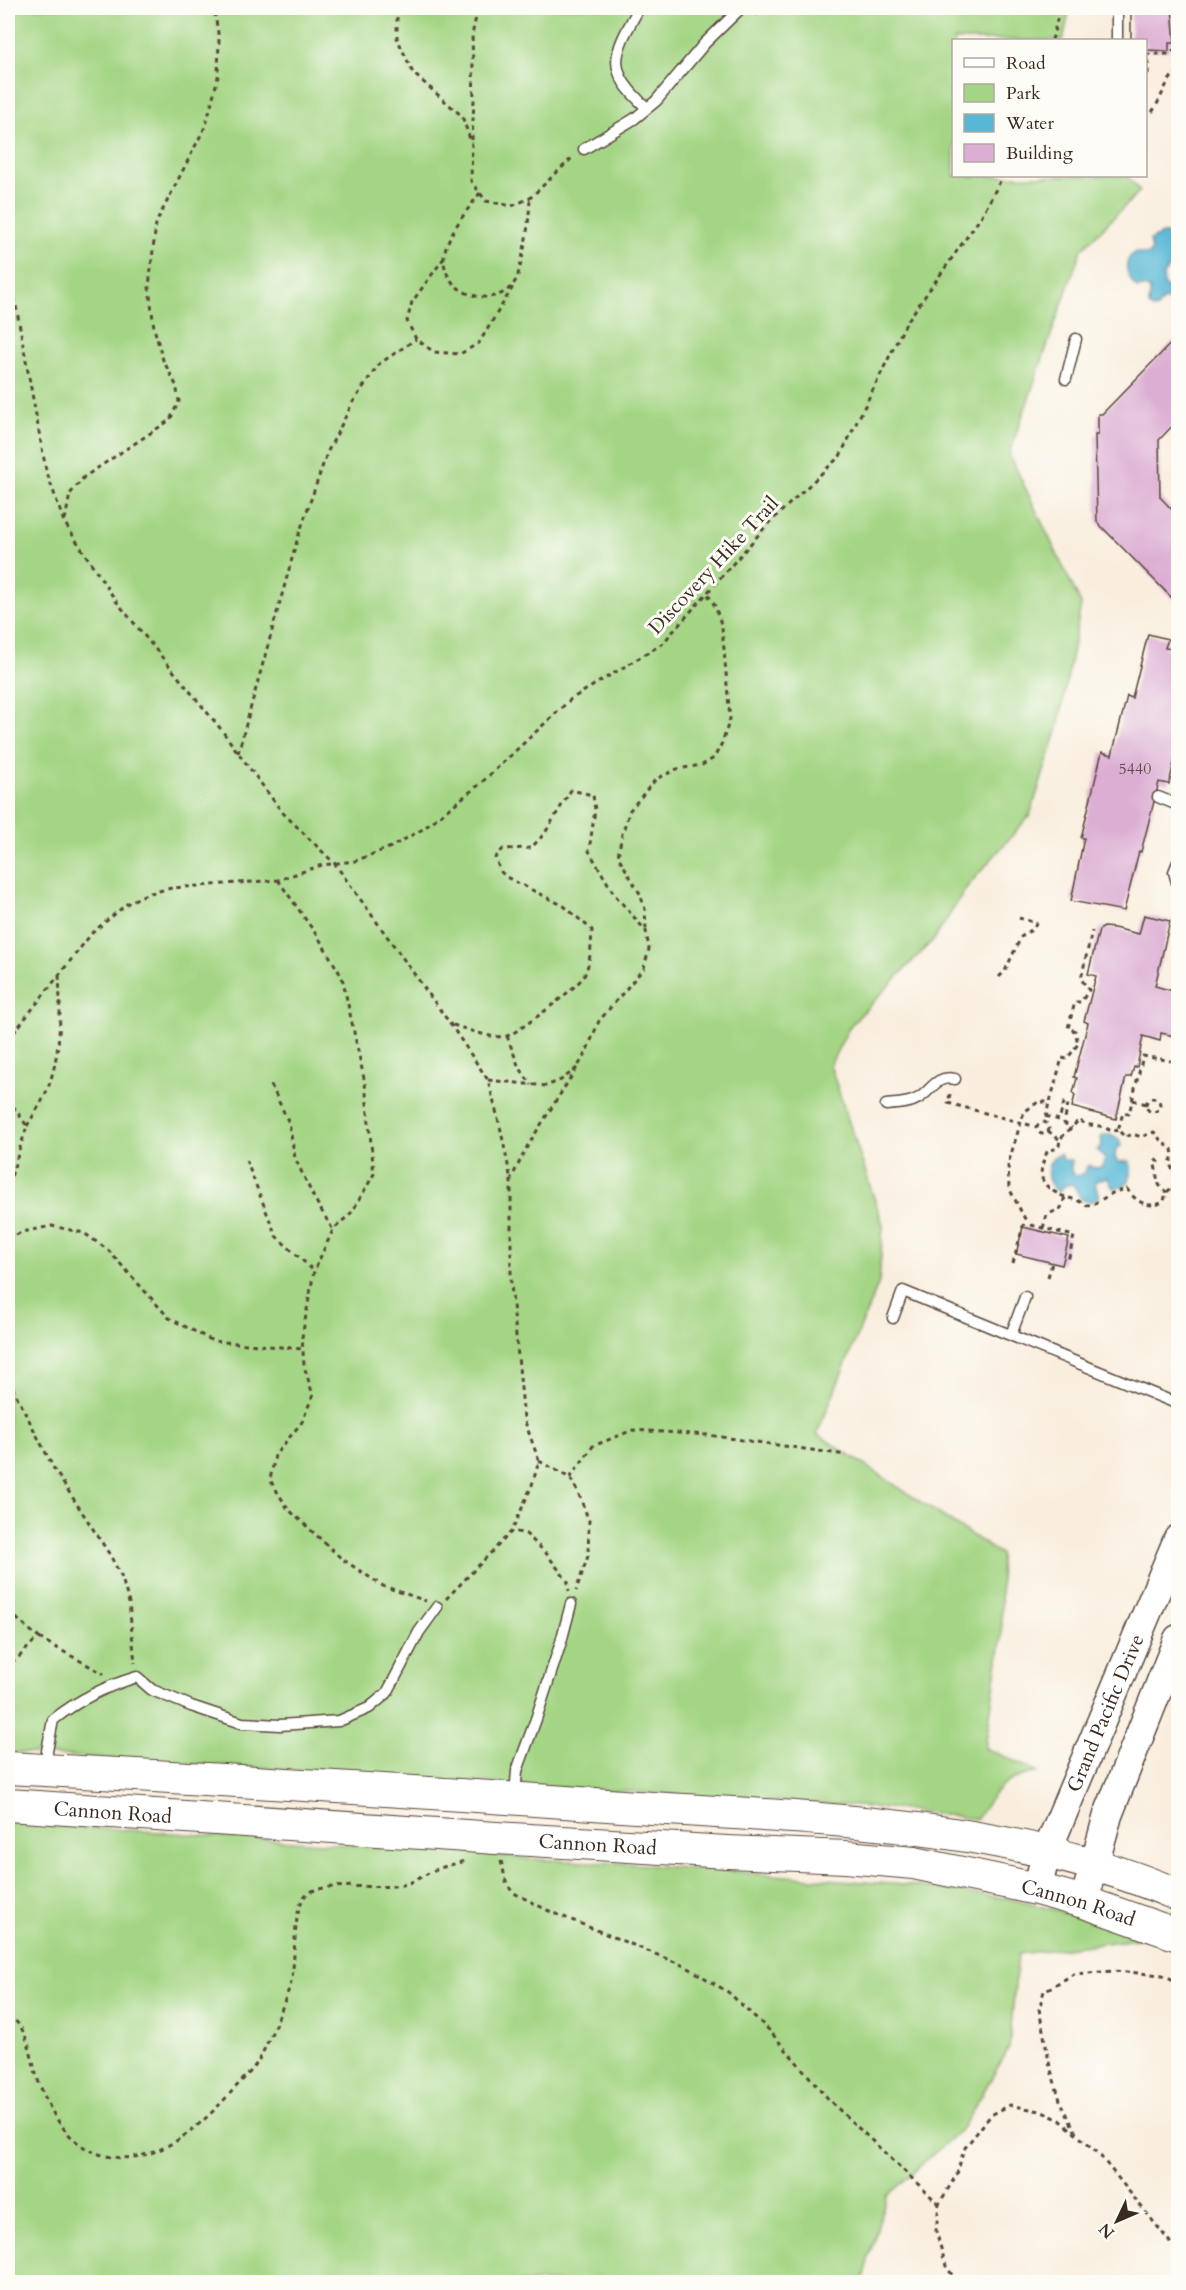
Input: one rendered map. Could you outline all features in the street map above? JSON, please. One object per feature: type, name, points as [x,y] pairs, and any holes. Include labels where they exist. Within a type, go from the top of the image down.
[{"type":"main road","name":"Cannon Road","points":[[8,1768],[365,1787],[916,1827],[1047,1851],[1179,1895]]},
{"type":"main road","name":"Cannon Road","points":[[8,1805],[496,1838],[903,1862],[1037,1889],[1084,1902],[1179,1935]]},
{"type":"street","name":"Grand Pacific Drive","points":[[1037,1889],[1047,1851],[1168,1594],[1179,1539]]},
{"type":"street","name":"Grand Pacific Drive","points":[[1084,1902],[1108,1815],[1179,1639]]},
{"type":"lane","points":[[639,8],[623,39],[617,62],[623,83],[647,108]]},
{"type":"lane","points":[[584,149],[627,124],[665,93],[705,43],[741,8]]},
{"type":"lane","points":[[1117,8],[1117,39]]},
{"type":"lane","points":[[1066,379],[1076,339]]},
{"type":"lane","points":[[1158,797],[1179,805]]},
{"type":"lane","points":[[1179,862],[1174,872],[1179,886]]},
{"type":"lane","points":[[886,1105],[919,1098],[936,1081],[955,1079]]},
{"type":"lane","points":[[894,1318],[903,1291],[1179,1404]]},
{"type":"lane","points":[[1011,1335],[1025,1297]]},
{"type":"lane","points":[[515,1798],[517,1771],[540,1708],[571,1604]]},
{"type":"lane","points":[[48,1770],[47,1751],[53,1720],[74,1704],[118,1682],[137,1677],[152,1690],[242,1723],[280,1725],[339,1722],[369,1708],[387,1693],[419,1632],[437,1607]]},
{"type":"path","points":[[64,522],[70,494],[84,477],[170,420],[179,401],[176,385],[163,360],[154,328],[149,286],[156,223],[206,125],[218,77],[219,39],[214,8]]},
{"type":"path","points":[[396,8],[397,38],[413,73],[462,116],[472,145]]},
{"type":"path","points":[[478,8],[472,35],[474,100],[471,182],[486,201],[512,206],[530,198],[584,149]]},
{"type":"path","points":[[1052,39],[1060,8]]},
{"type":"path","points":[[1148,74],[1148,54],[1170,54],[1179,46]]},
{"type":"path","points":[[1152,112],[1161,100],[1170,78],[1179,71]]},
{"type":"path","name":"Discovery Hike Trail","points":[[8,1040],[92,933],[128,903],[146,894],[172,888],[278,880],[322,865],[355,861],[391,847],[423,829],[480,784],[571,699],[662,644],[768,524],[840,456],[906,323],[981,218],[1002,177]]},
{"type":"path","points":[[480,193],[446,244],[444,258],[448,278],[463,293],[479,297],[501,294],[516,280]]},
{"type":"path","points":[[444,258],[412,302],[407,321],[416,339],[434,352],[460,354],[479,343],[516,280],[528,236],[530,198]]},
{"type":"path","points":[[8,262],[46,470],[64,522],[116,601],[238,753],[282,813],[335,864],[488,1080],[511,1180],[511,1284],[524,1419],[539,1461],[532,1485],[512,1531],[437,1607],[422,1599],[383,1586],[342,1559],[288,1509],[270,1480],[275,1455],[302,1422],[313,1395],[304,1366],[302,1337],[314,1271],[333,1230],[352,1212],[374,1174],[365,1083],[342,977],[320,940],[278,880]]},
{"type":"path","points":[[238,753],[298,537],[327,453],[353,402],[379,364],[416,339]]},
{"type":"path","points":[[1179,463],[1174,468],[1174,475],[1179,483]]},
{"type":"path","points":[[511,1180],[528,1145],[585,1055],[599,1020],[644,968],[649,949],[645,909],[640,894],[618,856],[630,810],[656,779],[677,769],[702,765],[714,758],[722,743],[730,718],[722,627],[715,606],[707,593]]},
{"type":"path","points":[[451,1025],[488,1035],[507,1036],[556,1003],[583,978],[590,957],[592,930],[564,906],[506,877],[501,872],[495,858],[503,849],[531,848],[545,833],[571,790],[593,795],[595,810],[589,851],[614,894],[646,930]]},
{"type":"path","points":[[999,977],[1005,971],[1020,937],[1034,928],[1036,923],[1019,918]]},
{"type":"path","points":[[1048,1131],[1049,1126],[1045,1121],[1062,1058],[1066,1059],[1078,1044],[1075,1031],[1068,1028],[1075,1002],[1081,1002],[1089,990],[1081,979],[1092,931]]},
{"type":"path","points":[[8,1186],[27,1126],[48,1088],[58,1044],[61,1016],[59,975]]},
{"type":"path","points":[[507,1036],[518,1065],[531,1084]]},
{"type":"path","points":[[1118,1130],[1123,1113],[1130,1114],[1143,1056],[1171,1061]]},
{"type":"path","points":[[488,1080],[546,1086],[561,1080],[578,1067]]},
{"type":"path","points":[[271,1085],[289,1123],[295,1158],[314,1198],[333,1230]]},
{"type":"path","points":[[8,1092],[9,1100],[27,1126]]},
{"type":"path","points":[[950,1094],[948,1103],[1037,1127],[1041,1133],[1048,1131],[1060,1139]]},
{"type":"path","points":[[1155,1099],[1159,1101],[1160,1107],[1157,1111],[1150,1112],[1146,1104],[1149,1100],[1155,1099]]},
{"type":"path","points":[[1133,1100],[1146,1104]]},
{"type":"path","points":[[1013,1263],[1025,1219],[1012,1197],[1007,1176],[1008,1164],[1019,1122],[1024,1112],[1038,1102],[1049,1102]]},
{"type":"path","points":[[1046,1116],[1059,1120],[1064,1103],[1068,1104],[1064,1123],[1072,1128]]},
{"type":"path","points":[[1079,1120],[1086,1125],[1104,1127],[1111,1132],[1118,1130],[1125,1137],[1133,1134],[1141,1137],[1154,1132],[1162,1143],[1172,1149],[1173,1156],[1170,1163],[1177,1183],[1167,1192],[1164,1201],[1155,1205],[1139,1202],[1127,1189],[1114,1192],[1092,1205],[1086,1205],[1049,1190],[1041,1177],[1047,1150],[1056,1149],[1060,1139],[1079,1120]]},
{"type":"path","points":[[1037,1127],[1040,1122],[1045,1121]]},
{"type":"path","points":[[1155,1159],[1158,1162],[1155,1167],[1158,1172],[1159,1186],[1167,1192]]},
{"type":"path","points":[[246,1160],[276,1236],[314,1271]]},
{"type":"path","points":[[1043,1228],[1047,1215],[1060,1208],[1065,1197]]},
{"type":"path","points":[[1031,1225],[1074,1236],[1068,1261]]},
{"type":"path","points":[[8,1239],[21,1232],[52,1226],[84,1233],[108,1250],[169,1318],[213,1341],[303,1349]]},
{"type":"path","points":[[1048,1277],[1052,1263]]},
{"type":"path","points":[[8,1379],[54,1469],[111,1555],[122,1578],[129,1603],[137,1677]]},
{"type":"path","points":[[570,1478],[593,1446],[633,1430],[708,1435],[846,1455]]},
{"type":"path","points":[[539,1461],[570,1478],[589,1521],[588,1556],[571,1604]]},
{"type":"path","points":[[512,1531],[526,1534],[546,1553],[568,1582],[571,1604]]},
{"type":"path","points":[[8,1614],[15,1617],[39,1638],[118,1682]]},
{"type":"path","points":[[8,1663],[18,1659],[39,1638]]},
{"type":"path","points":[[496,1838],[506,1881],[512,1892],[547,1910],[687,1967],[728,1992],[769,2030],[831,2102],[939,2204]]},
{"type":"path","points":[[8,2016],[25,2036],[38,2081],[54,2116],[74,2140],[99,2154],[125,2158],[153,2153],[181,2139],[223,2101],[257,2063],[291,1983],[298,1909],[307,1894],[323,1888],[406,1884],[436,1869],[473,1859]]},
{"type":"path","points":[[1077,2134],[1060,2100],[1050,2067],[1039,2009],[1044,1991],[1074,1974],[1114,1971],[1163,1975],[1179,1982]]},
{"type":"path","points":[[957,2283],[946,2266],[936,2231],[939,2204],[957,2174],[964,2149],[991,2115],[1010,2105],[1040,2110],[1060,2120],[1077,2134],[1098,2153],[1179,2252]]},
{"type":"green space","points":[[8,8],[1070,8],[1063,39],[952,39],[952,177],[1128,177],[1140,191],[1081,250],[1009,454],[1081,604],[1058,728],[1030,815],[967,887],[935,938],[850,1026],[830,1065],[883,1225],[879,1282],[817,1434],[1000,1554],[1002,1634],[985,1748],[1038,1772],[1017,1778],[1001,1787],[977,1819],[902,1809],[8,1752]]},
{"type":"green space","points":[[8,1822],[500,1855],[528,1859],[634,1864],[917,1886],[1010,1899],[1059,1911],[1145,1938],[1018,1954],[1009,2048],[963,2127],[886,2197],[862,2282],[8,2282]]},
{"type":"water","points":[[1162,234],[1170,234],[1176,241],[1178,250],[1178,268],[1168,268],[1163,275],[1164,286],[1173,290],[1175,296],[1173,300],[1163,300],[1157,308],[1153,309],[1149,306],[1150,290],[1145,287],[1137,288],[1128,275],[1127,265],[1135,252],[1148,255],[1152,250],[1150,240]]},
{"type":"water","points":[[1104,1135],[1120,1140],[1122,1146],[1116,1148],[1115,1158],[1119,1162],[1129,1161],[1131,1176],[1127,1183],[1119,1188],[1113,1188],[1108,1178],[1098,1180],[1095,1183],[1099,1196],[1090,1201],[1081,1199],[1071,1184],[1062,1187],[1059,1192],[1054,1188],[1048,1178],[1048,1167],[1054,1158],[1060,1154],[1063,1160],[1072,1160],[1071,1169],[1079,1176],[1084,1173],[1088,1165],[1094,1168],[1102,1167],[1105,1159],[1097,1150],[1102,1146],[1101,1137]]},
{"type":"building","points":[[1131,8],[1172,8],[1175,43],[1169,43],[1169,51],[1147,50],[1147,39],[1131,39]]},
{"type":"building","points":[[1178,336],[1178,420],[1159,440],[1160,497],[1178,516],[1178,597],[1175,601],[1097,522],[1095,435],[1098,435],[1098,414],[1102,414]]},
{"type":"building","points":[[1148,634],[1168,639],[1165,648],[1178,650],[1178,745],[1169,784],[1159,782],[1124,911],[1071,901],[1084,838],[1081,838],[1102,752],[1112,755],[1127,696],[1132,698]]},
{"type":"building","points":[[1144,915],[1170,921],[1155,986],[1173,991],[1173,994],[1178,995],[1178,1037],[1161,1033],[1160,1041],[1143,1036],[1137,1067],[1134,1067],[1131,1077],[1126,1077],[1116,1119],[1072,1107],[1077,1078],[1074,1077],[1088,1023],[1084,1021],[1096,976],[1088,974],[1099,930],[1104,927],[1114,928],[1139,934]]},
{"type":"building","points":[[1023,1227],[1069,1238],[1062,1265],[1016,1254]]}]
